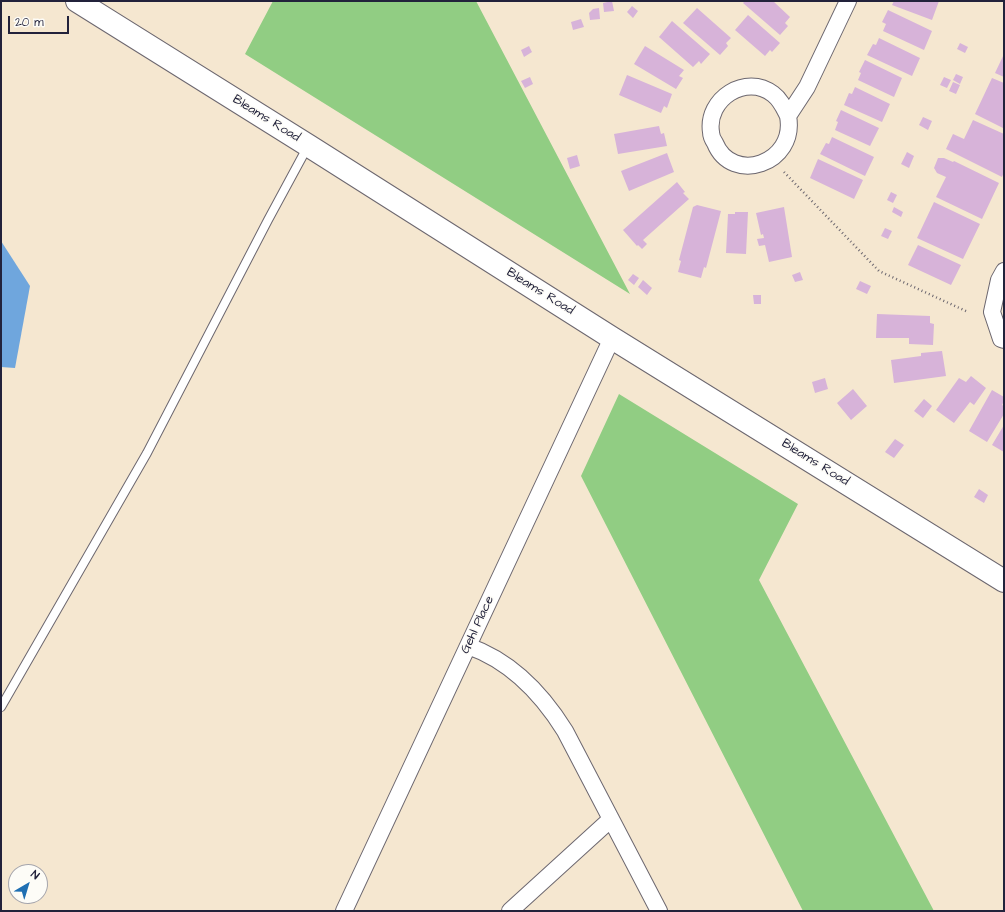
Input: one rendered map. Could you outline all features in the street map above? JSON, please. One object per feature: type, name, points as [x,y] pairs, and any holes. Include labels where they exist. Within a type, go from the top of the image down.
[{"type":"main road","name":"Bleams Road","points":[[77,1],[612,338],[1004,581]]},
{"type":"street","points":[[788,116],[807,87],[848,1]]},
{"type":"street","points":[[752,87],[766,90],[773,94],[783,104],[788,116],[790,124],[788,138],[782,150],[772,159],[753,166],[739,165],[728,160],[718,150],[710,132],[711,118],[718,102],[729,92],[739,88],[752,87]]},
{"type":"street","points":[[1004,271],[999,280],[992,312],[1002,339],[1004,340]]},
{"type":"street","name":"Gehl Place","points":[[344,911],[612,338]]},
{"type":"street","points":[[468,646],[501,662],[531,686],[544,700],[565,731],[659,911]]},
{"type":"street","points":[[510,911],[611,819]]},
{"type":"lane","points":[[1,707],[147,453],[268,220],[309,146]]},
{"type":"path","points":[[772,159],[879,271],[968,312]]},
{"type":"green space","points":[[273,1],[476,1],[630,294],[245,54]]},
{"type":"green space","points":[[619,394],[798,504],[759,580],[934,911],[803,911],[581,476]]},
{"type":"water","points":[[1,241],[30,286],[15,368],[1,367]]},
{"type":"building","points":[[612,1],[614,11],[604,12],[603,3]]},
{"type":"building","points":[[745,1],[773,1],[790,17],[785,23],[788,26],[780,35],[743,3]]},
{"type":"building","points":[[894,1],[939,1],[932,20],[892,5]]},
{"type":"building","points":[[632,6],[638,11],[633,18],[627,12]]},
{"type":"building","points":[[599,8],[600,19],[590,20],[589,13],[593,9]]},
{"type":"building","points":[[697,8],[731,38],[726,43],[728,46],[720,55],[683,23]]},
{"type":"building","points":[[888,10],[932,31],[924,50],[883,31],[886,24],[882,22]]},
{"type":"building","points":[[748,15],[780,43],[772,52],[770,50],[765,56],[735,30]]},
{"type":"building","points":[[581,19],[584,27],[573,30],[571,22]]},
{"type":"building","points":[[672,21],[710,54],[701,64],[699,61],[693,67],[659,37]]},
{"type":"building","points":[[879,38],[920,58],[912,76],[867,55],[873,44],[876,45]]},
{"type":"building","points":[[960,43],[968,47],[965,53],[957,49]]},
{"type":"building","points":[[529,46],[532,52],[524,57],[521,50]]},
{"type":"building","points":[[645,46],[684,70],[679,76],[683,78],[676,89],[634,64]]},
{"type":"building","points":[[1004,54],[1004,77],[995,73]]},
{"type":"building","points":[[865,60],[902,78],[894,97],[858,80],[861,73],[859,72]]},
{"type":"building","points":[[956,74],[963,77],[960,84],[953,80]]},
{"type":"building","points":[[627,75],[672,94],[667,108],[664,106],[661,113],[619,95]]},
{"type":"building","points":[[530,77],[533,84],[525,88],[521,81]]},
{"type":"building","points":[[944,77],[951,80],[947,88],[940,85]]},
{"type":"building","points":[[992,78],[1004,83],[1003,128],[975,114]]},
{"type":"building","points":[[953,82],[960,85],[956,94],[949,91]]},
{"type":"building","points":[[855,87],[890,104],[882,122],[844,105],[849,93],[852,94]]},
{"type":"building","points":[[841,110],[879,128],[870,146],[835,130],[838,122],[836,121]]},
{"type":"building","points":[[923,117],[932,121],[928,130],[919,125]]},
{"type":"building","points":[[973,120],[1004,134],[1004,172],[1002,177],[946,149],[953,134],[964,139]]},
{"type":"building","points":[[659,126],[661,134],[664,133],[667,146],[618,154],[614,134]]},
{"type":"building","points":[[832,137],[874,157],[865,176],[820,154],[826,143],[829,144]]},
{"type":"building","points":[[907,152],[914,156],[909,168],[901,164]]},
{"type":"building","points":[[667,153],[674,172],[629,191],[621,171]]},
{"type":"building","points":[[577,155],[580,166],[570,169],[567,158]]},
{"type":"building","points":[[938,158],[954,161],[999,183],[982,219],[936,197],[946,177],[937,173],[934,168]]},
{"type":"building","points":[[818,159],[863,180],[854,199],[810,178]]},
{"type":"building","points":[[677,182],[685,192],[683,193],[689,199],[643,240],[647,244],[642,249],[638,245],[637,246],[623,230]]},
{"type":"building","points":[[891,192],[897,195],[893,203],[887,200]]},
{"type":"building","points":[[934,202],[980,224],[963,259],[917,238]]},
{"type":"building","points":[[697,205],[721,211],[706,268],[704,267],[701,278],[678,272],[681,261],[679,260],[693,207]]},
{"type":"building","points":[[784,207],[792,257],[769,262],[765,245],[759,246],[757,239],[764,238],[763,234],[761,235],[756,213]]},
{"type":"building","points":[[894,207],[903,212],[901,217],[892,212]]},
{"type":"building","points":[[735,212],[748,212],[746,254],[726,253],[728,214],[735,214]]},
{"type":"building","points":[[885,228],[892,231],[888,239],[881,236]]},
{"type":"building","points":[[918,245],[961,265],[951,285],[908,265]]},
{"type":"building","points":[[800,272],[803,280],[795,282],[792,275]]},
{"type":"building","points":[[633,274],[639,278],[634,285],[628,280]]},
{"type":"building","points":[[643,280],[652,288],[647,295],[638,287]]},
{"type":"building","points":[[860,281],[871,286],[867,294],[856,289]]},
{"type":"building","points":[[753,295],[761,295],[761,304],[754,304]]},
{"type":"building","points":[[877,314],[930,316],[930,323],[934,324],[933,345],[909,344],[909,338],[876,338]]},
{"type":"building","points":[[942,351],[946,376],[894,383],[891,360],[921,356],[921,353]]},
{"type":"building","points":[[971,376],[986,388],[974,405],[970,402],[954,423],[936,410],[959,378],[966,382]]},
{"type":"building","points":[[825,378],[828,389],[815,393],[812,382]]},
{"type":"building","points":[[853,389],[867,406],[851,420],[837,403]]},
{"type":"building","points":[[992,390],[1004,397],[1002,405],[1004,406],[1004,414],[987,442],[969,431]]},
{"type":"building","points":[[924,399],[932,406],[923,418],[914,411]]},
{"type":"building","points":[[1004,425],[1004,452],[992,445]]},
{"type":"building","points":[[895,439],[904,445],[894,458],[885,452]]},
{"type":"building","points":[[979,489],[988,495],[984,503],[974,497]]}]
